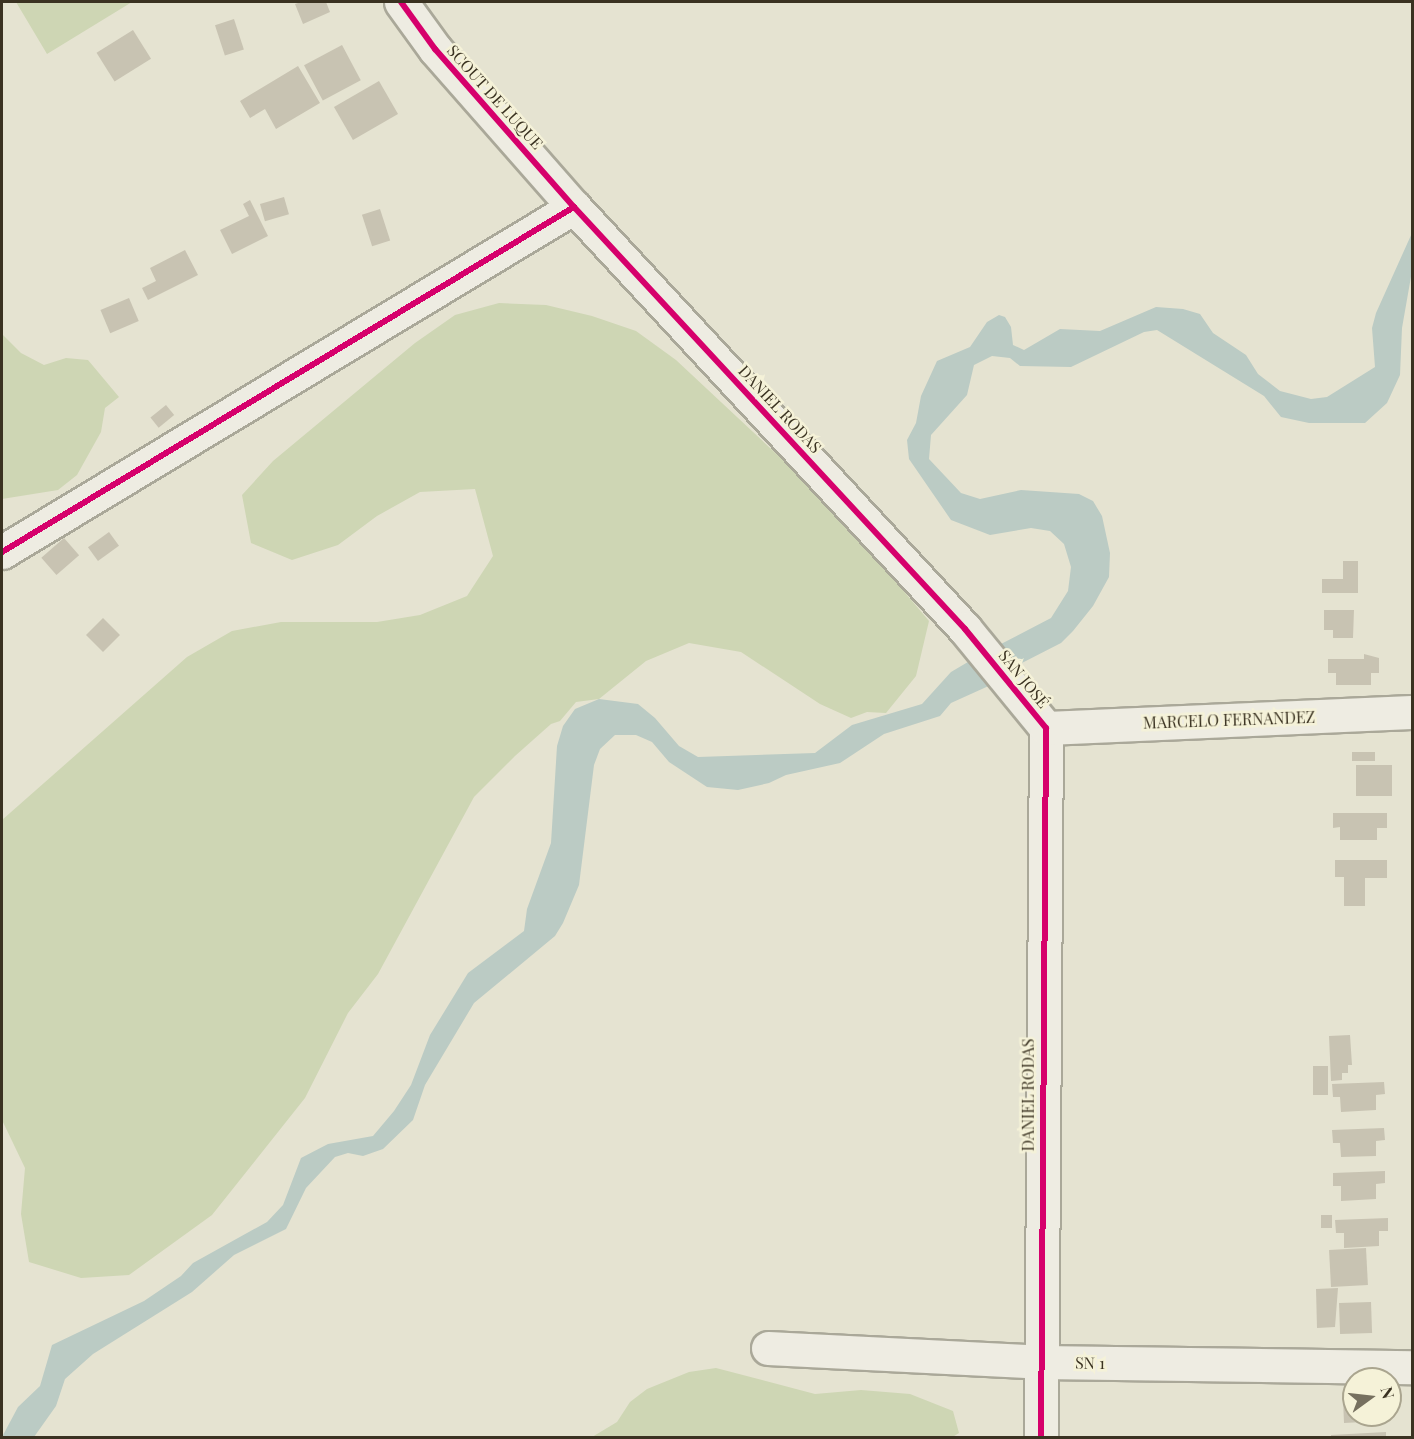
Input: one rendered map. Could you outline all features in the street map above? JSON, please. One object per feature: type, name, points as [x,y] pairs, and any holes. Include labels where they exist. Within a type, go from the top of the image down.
[{"type":"street","name":"SCOUT DE LUQUE","points":[[400,2],[435,49],[574,207]]},
{"type":"street","points":[[2,552],[574,207]]},
{"type":"street","name":"DANIEL RODAS","points":[[574,207],[965,629]]},
{"type":"street","name":"SAN JOSÉ","points":[[965,629],[1017,693],[1046,740]]},
{"type":"street","name":"MARCELO FERNANDEZ","points":[[1046,740],[1413,712]]},
{"type":"street","name":"DANIEL RODAS","points":[[1041,1437],[1046,740]]},
{"type":"street","name":"SN 1","points":[[768,1348],[1041,1362],[1413,1366]]},
{"type":"green space","points":[[16,2],[132,2],[47,54]]},
{"type":"green space","points":[[499,303],[546,305],[592,316],[636,331],[676,360],[831,505],[929,621],[916,676],[886,713],[867,712],[851,718],[820,704],[741,652],[689,643],[646,661],[599,699],[576,702],[560,721],[551,724],[474,797],[378,974],[348,1013],[305,1098],[212,1215],[129,1275],[81,1278],[29,1262],[21,1214],[25,1168],[2,1120],[2,820],[187,657],[232,631],[281,622],[377,622],[420,615],[467,596],[493,556],[475,489],[420,492],[377,516],[338,545],[292,560],[251,543],[242,495],[273,461],[415,343],[455,315]]},
{"type":"green space","points":[[2,334],[21,353],[44,365],[66,358],[88,360],[119,397],[105,408],[101,432],[77,475],[58,490],[2,499]]},
{"type":"green space","points":[[716,1368],[815,1394],[861,1390],[910,1394],[953,1411],[959,1433],[951,1438],[592,1437],[617,1422],[630,1402],[647,1389],[689,1372]]},
{"type":"shaded area","points":[[1412,233],[1412,271],[1402,328],[1400,375],[1387,403],[1365,423],[1309,423],[1281,417],[1264,396],[1157,330],[1144,332],[1071,367],[1020,366],[1010,358],[992,356],[974,365],[967,395],[931,435],[929,459],[961,493],[980,499],[1021,490],[1079,494],[1093,501],[1102,516],[1110,553],[1109,577],[1093,606],[1073,631],[1061,643],[1018,665],[1001,644],[1051,618],[1068,591],[1071,567],[1064,544],[1050,531],[1031,528],[990,535],[951,520],[909,459],[907,440],[916,423],[921,396],[937,361],[970,347],[987,322],[999,315],[1005,317],[1011,327],[1013,345],[1024,350],[1060,329],[1100,331],[1156,307],[1183,309],[1200,314],[1213,333],[1246,355],[1258,374],[1280,391],[1311,399],[1327,397],[1375,367],[1372,328],[1376,313]]},
{"type":"shaded area","points":[[973,659],[993,684],[951,703],[940,716],[884,734],[840,763],[786,775],[769,783],[738,790],[707,787],[669,762],[652,742],[636,735],[615,735],[600,749],[594,765],[579,885],[563,923],[555,936],[474,1003],[425,1085],[413,1120],[383,1149],[363,1156],[348,1153],[335,1157],[306,1188],[286,1229],[234,1255],[192,1292],[93,1354],[65,1379],[56,1406],[34,1437],[2,1437],[18,1407],[40,1386],[52,1345],[144,1301],[181,1276],[193,1263],[267,1222],[283,1205],[301,1158],[328,1144],[373,1136],[394,1111],[411,1085],[430,1035],[468,973],[524,931],[527,909],[551,843],[557,746],[563,726],[575,709],[599,699],[638,704],[655,718],[679,746],[698,757],[815,753],[852,725],[922,704],[951,672]]},
{"type":"building","points":[[326,2],[330,12],[303,24],[295,4]]},
{"type":"building","points":[[234,19],[244,49],[225,56],[215,25]]},
{"type":"building","points":[[133,30],[151,59],[115,82],[97,53]]},
{"type":"building","points":[[342,45],[361,80],[323,101],[304,65]]},
{"type":"building","points":[[298,66],[320,103],[276,129],[265,109],[250,118],[240,101]]},
{"type":"building","points":[[379,81],[398,114],[353,140],[334,107]]},
{"type":"building","points":[[284,197],[289,214],[265,221],[260,204]]},
{"type":"building","points":[[250,200],[268,236],[232,254],[220,230],[249,216],[243,204]]},
{"type":"building","points":[[380,209],[390,240],[372,246],[362,215]]},
{"type":"building","points":[[185,250],[198,275],[148,300],[142,288],[156,281],[150,268]]},
{"type":"building","points":[[129,298],[139,321],[110,333],[100,310]]},
{"type":"building","points":[[166,405],[174,415],[159,428],[150,418]]},
{"type":"building","points":[[109,532],[119,546],[98,561],[88,547]]},
{"type":"building","points":[[64,538],[79,555],[56,575],[41,558]]},
{"type":"building","points":[[1343,561],[1358,561],[1358,593],[1322,593],[1322,579],[1343,579]]},
{"type":"building","points":[[1324,610],[1354,610],[1353,638],[1333,638],[1333,630],[1324,630]]},
{"type":"building","points":[[103,618],[120,635],[103,652],[86,635]]},
{"type":"building","points":[[1364,654],[1379,658],[1379,673],[1371,673],[1371,685],[1336,685],[1336,673],[1328,673],[1328,659],[1364,659]]},
{"type":"building","points":[[1352,752],[1375,752],[1375,761],[1352,761]]},
{"type":"building","points":[[1356,765],[1392,765],[1392,796],[1356,796]]},
{"type":"building","points":[[1333,813],[1387,813],[1387,828],[1377,828],[1377,840],[1340,840],[1340,827],[1333,828]]},
{"type":"building","points":[[1335,860],[1387,860],[1387,878],[1365,878],[1365,906],[1344,906],[1344,877],[1335,877]]},
{"type":"building","points":[[1350,1035],[1352,1065],[1348,1065],[1348,1073],[1342,1073],[1342,1080],[1331,1081],[1329,1036]]},
{"type":"building","points":[[1313,1066],[1328,1066],[1328,1095],[1313,1095]]},
{"type":"building","points":[[1384,1082],[1385,1094],[1376,1095],[1376,1110],[1341,1112],[1340,1097],[1333,1097],[1332,1084]]},
{"type":"building","points":[[1384,1128],[1385,1140],[1376,1141],[1376,1156],[1341,1157],[1340,1143],[1333,1143],[1332,1130]]},
{"type":"building","points":[[1385,1171],[1385,1183],[1376,1184],[1376,1199],[1341,1201],[1341,1186],[1333,1186],[1333,1173]]},
{"type":"building","points":[[1321,1215],[1332,1215],[1332,1228],[1321,1228]]},
{"type":"building","points":[[1388,1218],[1388,1231],[1379,1231],[1379,1246],[1344,1248],[1344,1233],[1336,1233],[1335,1220]]},
{"type":"building","points":[[1366,1248],[1368,1285],[1331,1287],[1329,1250]]},
{"type":"building","points":[[1338,1288],[1335,1327],[1317,1328],[1316,1289]]},
{"type":"building","points":[[1371,1302],[1372,1333],[1340,1334],[1339,1303]]},
{"type":"building","points":[[1386,1432],[1386,1438],[1331,1438],[1331,1435]]},
{"type":"cycle path","points":[[401,2],[435,49],[574,207],[965,629],[1046,728],[1041,1438]]},
{"type":"cycle path","points":[[2,552],[574,207]]}]
